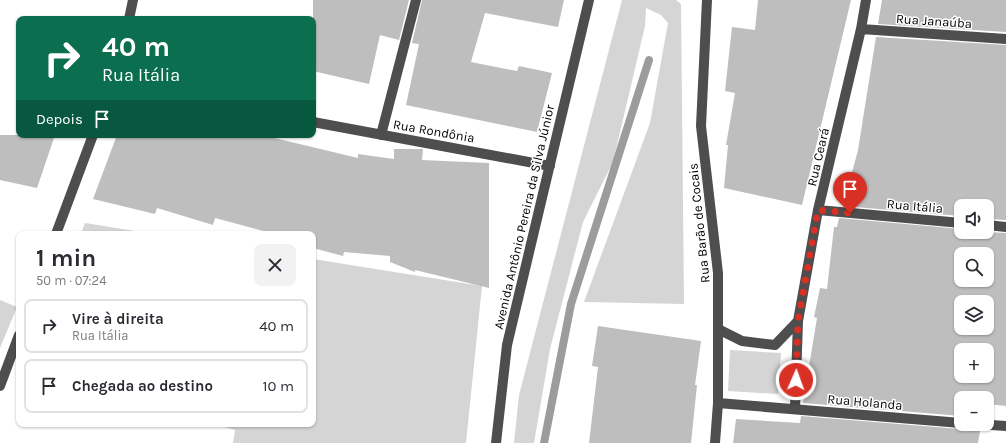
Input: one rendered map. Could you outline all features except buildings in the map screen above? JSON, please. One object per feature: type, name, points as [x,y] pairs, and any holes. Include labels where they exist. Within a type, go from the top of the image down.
[{"type":"street","points":[[130,16],[133,0]]},
{"type":"street","points":[[381,134],[416,0]]},
{"type":"street","name":"Avenida Antônio Pereira da Silva Júnior","points":[[496,443],[507,345],[589,0]]},
{"type":"street","name":"Rua Ceará","points":[[795,409],[798,321],[818,210],[861,29],[866,0]]},
{"type":"street","name":"Rua Barão de Cocais","points":[[707,1],[701,126],[718,273],[718,403],[715,443]]},
{"type":"street","name":"Rua Janaúba","points":[[861,29],[1006,39]]},
{"type":"street","name":"Rua Rondônia","points":[[316,123],[550,166]]},
{"type":"street","points":[[57,231],[92,138]]},
{"type":"street","name":"Rua Itália","points":[[818,210],[954,222]]},
{"type":"street","points":[[994,226],[1006,227]]},
{"type":"street","points":[[718,329],[742,342],[775,345],[798,321]]},
{"type":"street","points":[[0,386],[16,343]]},
{"type":"street","name":"Rua Holanda","points":[[718,403],[954,422]]},
{"type":"street","points":[[994,425],[1006,426]]},
{"type":"shaded area","points":[[622,0],[676,0],[681,4],[684,304],[584,302],[650,123],[668,23],[661,15],[646,8],[645,26],[613,162],[583,222],[550,349],[534,443],[514,443],[519,395]]},
{"type":"shaded area","points":[[85,223],[135,231],[82,231]]},
{"type":"shaded area","points":[[316,259],[482,286],[466,443],[233,443],[235,430],[224,427],[316,427]]},
{"type":"shaded area","points":[[0,300],[16,307],[16,309],[0,348]]},
{"type":"shaded area","points":[[730,350],[781,353],[778,394],[728,391]]},
{"type":"waterway","points":[[544,443],[571,304],[649,60]]},
{"type":"route","points":[[796,380],[798,321],[818,210],[850,213]]}]
